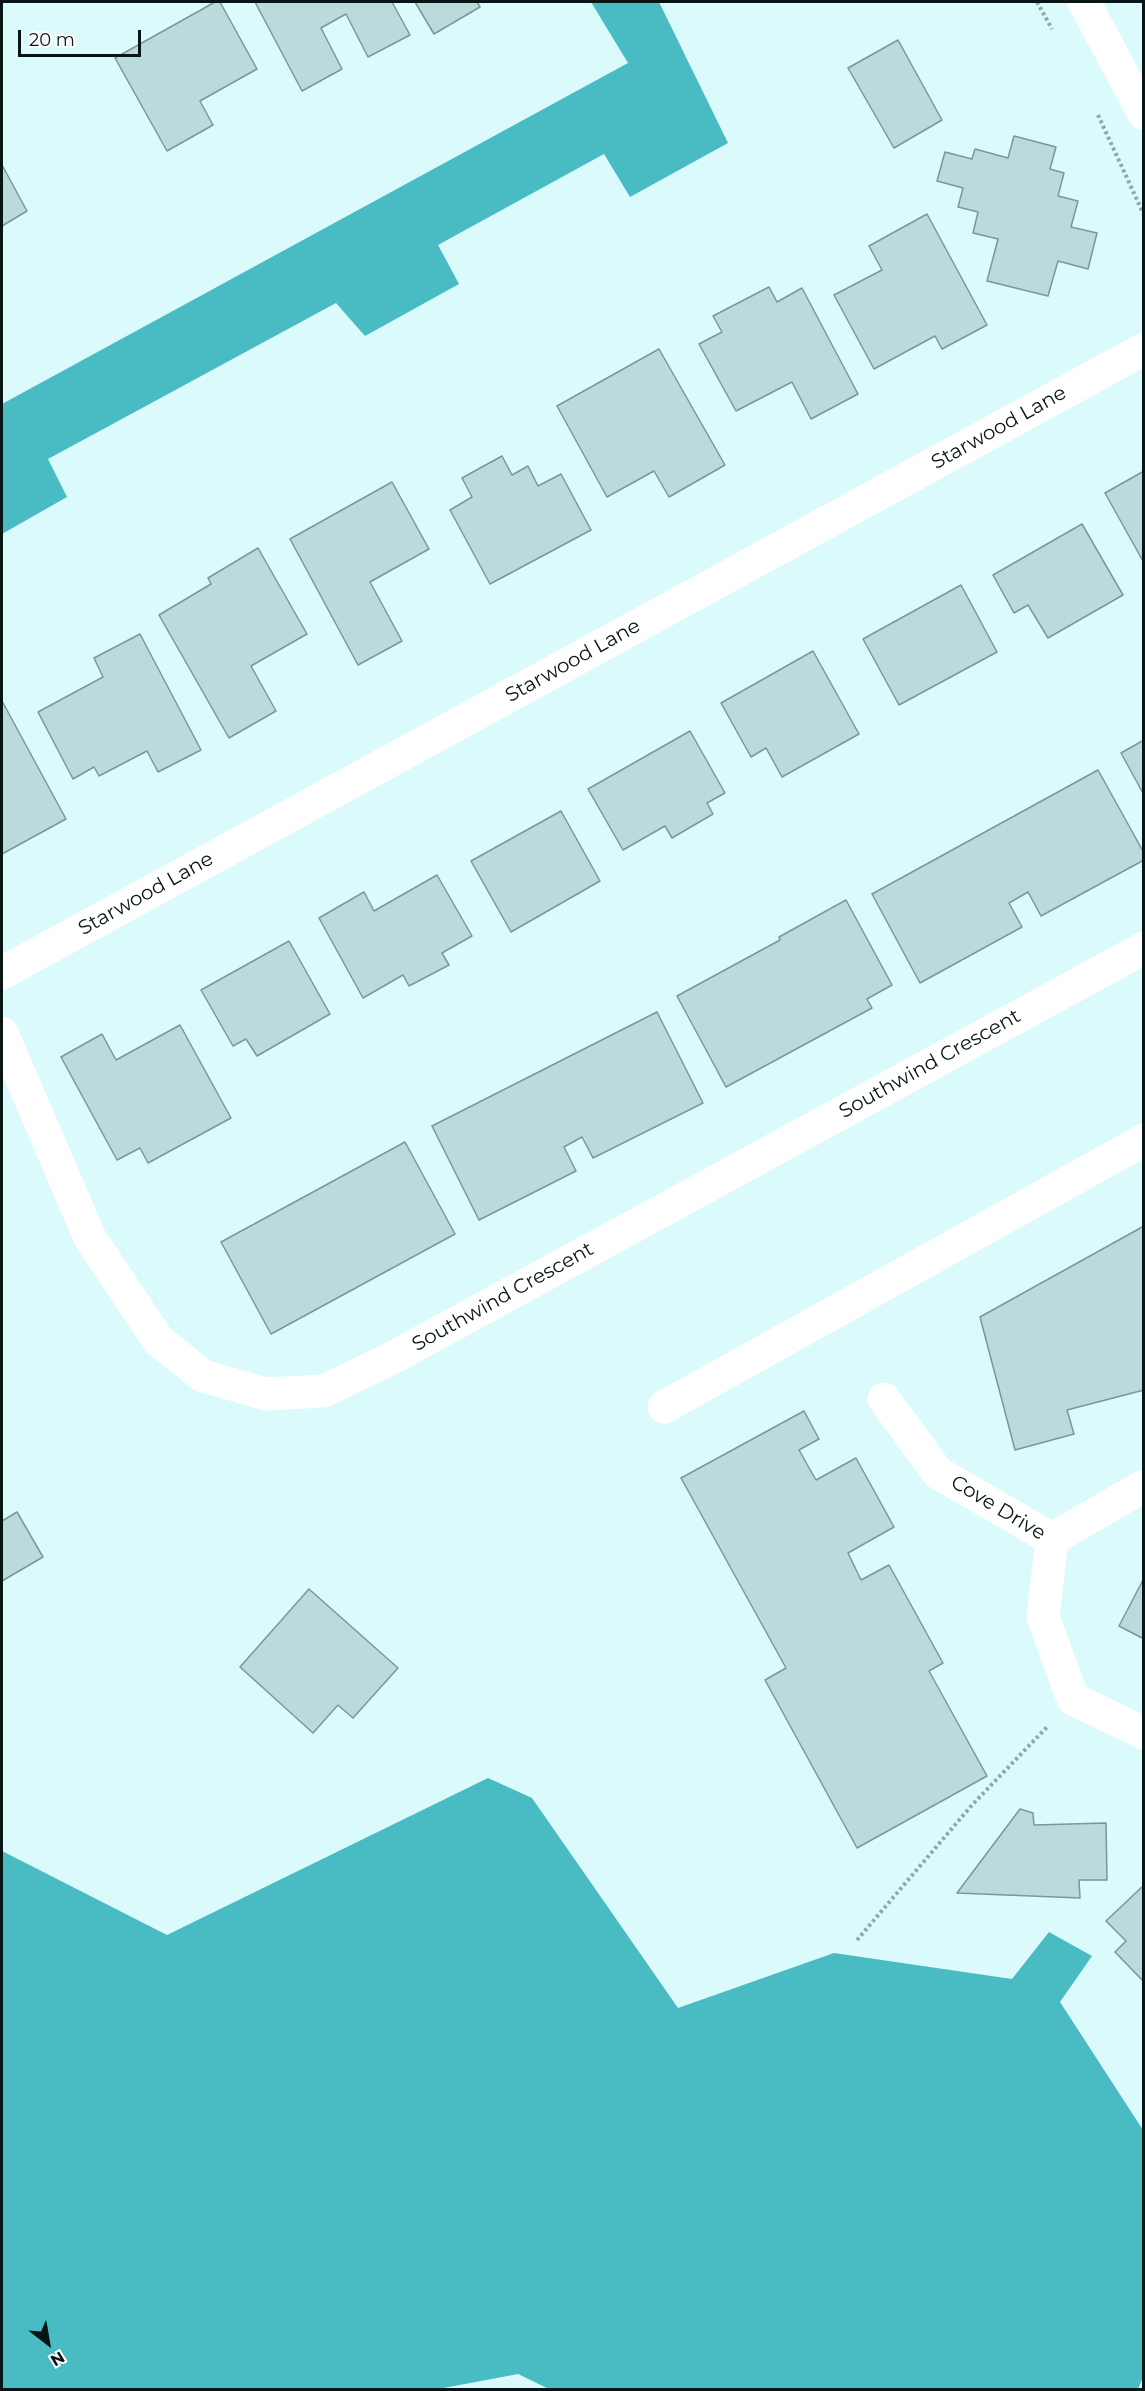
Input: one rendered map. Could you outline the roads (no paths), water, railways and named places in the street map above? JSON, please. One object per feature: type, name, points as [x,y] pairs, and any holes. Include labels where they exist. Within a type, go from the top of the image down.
[{"type":"street","points":[[1084,2],[1143,114]]},
{"type":"street","name":"Starwood Lane","points":[[2,973],[1143,349]]},
{"type":"street","name":"Southwind Crescent","points":[[2,1033],[90,1238],[158,1340],[203,1376],[266,1394],[324,1391],[392,1358],[1143,948]]},
{"type":"street","points":[[664,1407],[1143,1140]]},
{"type":"street","name":"Cove Drive","points":[[884,1399],[938,1473],[1052,1539],[1043,1617],[1073,1699],[1143,1733]]},
{"type":"street","points":[[1052,1539],[1143,1486]]},
{"type":"water","points":[[591,2],[659,2],[728,143],[630,197],[604,154],[438,245],[459,284],[365,336],[336,303],[48,459],[67,497],[2,534],[2,404],[628,63]]},
{"type":"water","points":[[488,1778],[532,1798],[678,2008],[834,1953],[1012,1979],[1049,1932],[1092,1956],[1060,2002],[1143,2130],[1144,2375],[1138,2389],[551,2390],[518,2374],[433,2390],[2,2389],[2,1851],[167,1935]]}]
